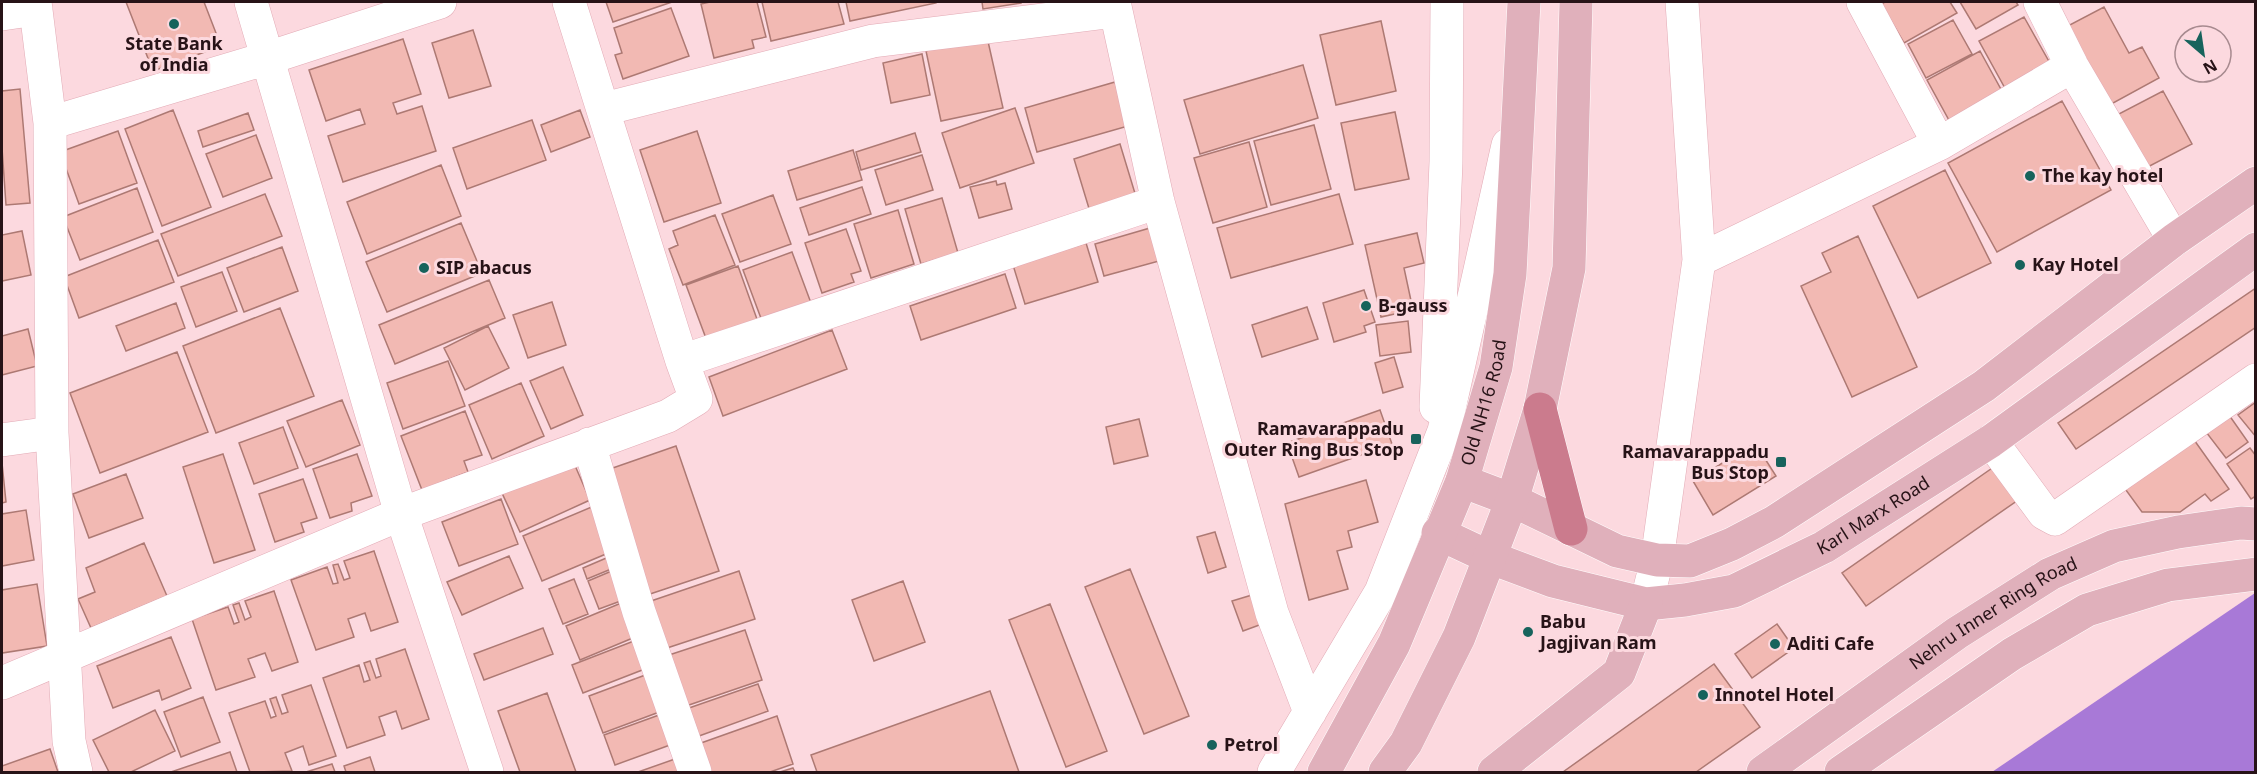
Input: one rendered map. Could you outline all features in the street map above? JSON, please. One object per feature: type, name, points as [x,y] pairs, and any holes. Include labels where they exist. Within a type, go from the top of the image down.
[{"type":"highway","points":[[1540,409],[1571,529]]},
{"type":"main road","name":"Old NH16 Road","points":[[1324,772],[1394,644],[1438,533],[1462,481],[1496,367],[1510,274],[1524,2]]},
{"type":"main road","points":[[1385,772],[1406,742],[1459,637],[1512,500],[1540,409],[1569,268],[1576,2]]},
{"type":"main road","points":[[1462,481],[1512,500],[1617,551],[1657,560],[1690,561],[1732,544],[1774,522],[1984,386],[2174,240],[2256,183]]},
{"type":"main road","name":"Karl Marx Road","points":[[1438,533],[1489,557],[1553,581],[1646,604],[1734,591],[1824,547],[1991,441],[2256,249]]},
{"type":"main road","name":"Nehru Inner Ring Road","points":[[1763,772],[1957,633],[2050,574],[2114,546],[2189,531],[2241,523],[2256,524]]},
{"type":"main road","points":[[1841,772],[2012,654],[2087,610],[2168,585],[2256,574]]},
{"type":"main road","points":[[1494,772],[1619,673],[1646,604]]},
{"type":"street","points":[[251,2],[401,514],[487,772]]},
{"type":"street","points":[[50,123],[268,58],[440,2]]},
{"type":"street","points":[[2,682],[401,514],[668,416],[696,399],[569,2]]},
{"type":"street","points":[[1444,431],[1436,407],[1436,367],[1446,162],[1447,2]]},
{"type":"street","points":[[1646,604],[1657,560],[1699,260],[1682,2]]},
{"type":"street","points":[[1863,2],[1939,144]]},
{"type":"street","points":[[2040,2],[2072,66],[2174,240]]},
{"type":"street","points":[[2,14],[36,5],[50,123],[52,433],[69,741],[76,772]]},
{"type":"street","points":[[604,109],[873,41],[1115,6],[1158,202],[1272,613],[1310,712]]},
{"type":"street","points":[[1699,260],[1939,144],[2072,66]]},
{"type":"street","points":[[1274,772],[1382,592],[1444,431],[1521,93]]},
{"type":"street","points":[[682,361],[1158,202]]},
{"type":"street","points":[[1991,441],[2044,513],[2055,519],[2256,380]]},
{"type":"street","points":[[2,440],[52,433]]},
{"type":"street","points":[[589,444],[639,612],[695,772]]},
{"type":"shaded area","points":[[2255,593],[2255,772],[1992,772]]},
{"type":"building","name":"State Bank of India","points":[[126,2],[204,2],[221,46],[153,71]]},
{"type":"building","points":[[606,2],[672,2],[613,22]]},
{"type":"building","points":[[757,2],[766,37],[752,40],[754,48],[714,58],[701,4]]},
{"type":"building","points":[[762,2],[838,2],[844,24],[771,41]]},
{"type":"building","points":[[846,2],[936,2],[936,3],[850,21]]},
{"type":"building","points":[[982,2],[1021,2],[1021,3],[983,9]]},
{"type":"building","points":[[1885,2],[1950,2],[1957,13],[1904,43],[1881,4]]},
{"type":"building","points":[[1960,2],[2016,2],[2018,5],[1976,29]]},
{"type":"building","points":[[2104,7],[2129,53],[2142,47],[2159,78],[2104,108],[2062,29]]},
{"type":"building","points":[[671,8],[689,56],[623,79],[615,55],[622,53],[614,28]]},
{"type":"building","points":[[2024,17],[2051,65],[2006,90],[1979,41]]},
{"type":"building","points":[[1953,20],[1972,54],[1926,78],[1908,44]]},
{"type":"building","points":[[1381,21],[1396,91],[1336,105],[1320,35]]},
{"type":"building","points":[[985,28],[1003,108],[941,121],[926,51]]},
{"type":"building","points":[[473,30],[491,86],[449,98],[432,43]]},
{"type":"building","points":[[403,39],[421,94],[393,103],[397,114],[422,106],[436,151],[343,182],[328,136],[365,124],[360,109],[326,121],[309,70]]},
{"type":"building","points":[[1980,51],[2003,93],[1950,122],[1927,80]]},
{"type":"building","points":[[922,54],[930,95],[891,103],[883,63]]},
{"type":"building","points":[[1303,65],[1318,118],[1200,154],[1184,100]]},
{"type":"building","points":[[1115,82],[1128,126],[1037,152],[1025,108]]},
{"type":"building","points":[[20,89],[30,203],[6,205],[2,148],[2,91]]},
{"type":"building","points":[[2163,91],[2192,144],[2142,170],[2113,117]]},
{"type":"building","name":"The kay hotel","points":[[2062,101],[2111,190],[1997,252],[1948,163]]},
{"type":"building","points":[[1015,108],[1034,163],[960,188],[942,133]]},
{"type":"building","points":[[173,110],[211,207],[162,226],[125,129]]},
{"type":"building","points":[[580,110],[590,137],[551,152],[541,125]]},
{"type":"building","points":[[1395,112],[1409,179],[1355,190],[1341,123]]},
{"type":"building","points":[[248,113],[254,130],[203,147],[198,131]]},
{"type":"building","points":[[532,120],[546,160],[467,189],[453,148]]},
{"type":"building","points":[[1314,125],[1331,189],[1271,205],[1254,141]]},
{"type":"building","points":[[118,131],[137,183],[79,204],[60,152]]},
{"type":"building","points":[[697,131],[721,203],[664,222],[640,150]]},
{"type":"building","points":[[915,133],[921,152],[861,170],[856,152]]},
{"type":"building","points":[[256,135],[272,178],[223,197],[206,154]]},
{"type":"building","points":[[1249,142],[1267,207],[1213,223],[1194,158]]},
{"type":"building","points":[[1120,144],[1137,200],[1091,215],[1074,159]]},
{"type":"building","points":[[853,150],[862,180],[797,200],[788,171]]},
{"type":"building","points":[[922,155],[933,190],[886,205],[875,170]]},
{"type":"building","points":[[441,165],[461,216],[367,254],[347,202]]},
{"type":"building","points":[[1945,170],[1991,263],[1918,298],[1873,206]]},
{"type":"building","points":[[996,181],[997,185],[1005,183],[1012,209],[979,218],[970,187]]},
{"type":"building","points":[[862,187],[871,214],[809,235],[800,208]]},
{"type":"building","points":[[137,188],[153,232],[80,260],[63,217]]},
{"type":"building","points":[[265,194],[282,236],[178,276],[161,234]]},
{"type":"building","points":[[1339,194],[1353,244],[1231,278],[1217,228]]},
{"type":"building","points":[[773,195],[791,244],[740,262],[722,214]]},
{"type":"building","points":[[942,198],[958,253],[921,264],[905,209]]},
{"type":"building","points":[[898,210],[914,264],[871,278],[854,224]]},
{"type":"building","points":[[715,215],[735,265],[683,285],[669,249],[678,245],[673,231]]},
{"type":"building","name":"SIP abacus","points":[[461,223],[482,273],[387,312],[366,262]]},
{"type":"building","points":[[1150,228],[1159,261],[1104,276],[1095,244]]},
{"type":"building","points":[[846,229],[861,271],[851,274],[854,282],[822,293],[805,243]]},
{"type":"building","points":[[22,231],[31,275],[2,281],[2,235]]},
{"type":"building","points":[[1417,233],[1424,263],[1404,268],[1413,310],[1381,317],[1365,245]]},
{"type":"building","points":[[1858,236],[1917,367],[1852,397],[1801,286],[1831,272],[1822,253]]},
{"type":"building","points":[[158,240],[174,282],[79,318],[64,277]]},
{"type":"building","points":[[1086,243],[1098,282],[1025,304],[1013,265]]},
{"type":"building","points":[[282,247],[298,291],[244,312],[227,268]]},
{"type":"building","points":[[792,252],[811,303],[762,321],[743,270]]},
{"type":"building","points":[[738,266],[758,322],[707,341],[686,285]]},
{"type":"building","points":[[222,272],[237,311],[196,327],[181,287]]},
{"type":"building","points":[[1005,274],[1016,308],[921,340],[910,306]]},
{"type":"building","points":[[489,280],[505,318],[395,364],[379,325]]},
{"type":"building","points":[[2256,288],[2256,327],[2076,449],[2058,423]]},
{"type":"building","points":[[1364,290],[1375,322],[1364,326],[1366,332],[1334,342],[1323,303]]},
{"type":"building","points":[[552,302],[566,345],[528,358],[513,315]]},
{"type":"building","points":[[176,303],[185,328],[126,351],[116,326]]},
{"type":"building","points":[[1307,307],[1318,339],[1262,357],[1252,325]]},
{"type":"building","points":[[280,308],[314,396],[216,433],[183,346]]},
{"type":"building","points":[[1408,321],[1411,352],[1380,356],[1376,325]]},
{"type":"building","points":[[488,326],[509,368],[465,390],[444,348]]},
{"type":"building","points":[[28,329],[37,366],[2,375],[2,336]]},
{"type":"building","points":[[832,330],[847,369],[723,416],[709,377]]},
{"type":"building","points":[[177,352],[208,432],[100,473],[70,393]]},
{"type":"building","points":[[1394,357],[1403,387],[1383,393],[1375,363]]},
{"type":"building","points":[[448,361],[465,406],[403,429],[387,383]]},
{"type":"building","points":[[563,367],[583,415],[551,429],[530,381]]},
{"type":"building","points":[[521,383],[544,436],[492,459],[469,405]]},
{"type":"building","points":[[342,400],[360,445],[306,467],[287,421]]},
{"type":"building","points":[[2256,402],[2256,437],[2238,415]]},
{"type":"building","points":[[1380,410],[1392,444],[1299,477],[1287,443]]},
{"type":"building","points":[[465,411],[482,455],[464,461],[468,472],[422,490],[401,436]]},
{"type":"building","points":[[2229,415],[2248,442],[2226,458],[2206,432]]},
{"type":"building","points":[[1139,419],[1148,456],[1114,464],[1106,427]]},
{"type":"building","points":[[283,427],[298,468],[254,484],[239,443]]},
{"type":"building","points":[[2192,437],[2229,489],[2211,501],[2205,494],[2180,512],[2142,512],[2123,486]]},
{"type":"building","points":[[1755,443],[1776,476],[1713,515],[1693,481]]},
{"type":"building","points":[[676,446],[719,571],[650,594],[607,470]]},
{"type":"building","points":[[2250,448],[2256,456],[2256,496],[2251,499],[2227,464]]},
{"type":"building","points":[[223,454],[255,550],[214,563],[183,467]]},
{"type":"building","points":[[357,454],[372,496],[351,503],[352,511],[330,518],[313,469]]},
{"type":"building","points":[[573,461],[590,500],[520,532],[502,493]]},
{"type":"building","points":[[2,463],[6,502],[2,503]]},
{"type":"building","points":[[1998,464],[2021,498],[1866,606],[1842,573]]},
{"type":"building","points":[[126,474],[143,518],[89,538],[73,494]]},
{"type":"building","points":[[303,479],[317,518],[301,523],[304,532],[275,542],[259,494]]},
{"type":"building","points":[[1366,480],[1378,522],[1348,531],[1352,547],[1337,551],[1348,589],[1309,600],[1285,504]]},
{"type":"building","points":[[501,499],[518,544],[459,566],[442,522]]},
{"type":"building","points":[[594,506],[613,551],[542,581],[523,536]]},
{"type":"building","points":[[26,510],[34,560],[2,566],[2,514]]},
{"type":"building","points":[[1215,532],[1226,567],[1208,573],[1197,537]]},
{"type":"building","points":[[144,543],[167,596],[91,628],[78,599],[95,592],[86,568]]},
{"type":"building","points":[[374,551],[398,622],[371,631],[365,613],[348,619],[354,637],[316,650],[291,580],[327,567],[333,584],[338,583],[333,565],[338,564],[344,580],[350,578],[344,561]]},
{"type":"building","points":[[509,556],[523,588],[462,615],[447,582]]},
{"type":"building","points":[[611,556],[616,567],[587,579],[583,568]]},
{"type":"building","points":[[1130,569],[1189,716],[1144,734],[1085,587]]},
{"type":"building","points":[[614,570],[626,599],[599,609],[588,581]]},
{"type":"building","points":[[739,571],[755,619],[667,648],[651,601]]},
{"type":"building","points":[[574,579],[588,614],[563,624],[549,589]]},
{"type":"building","points":[[903,581],[925,642],[874,661],[852,600]]},
{"type":"building","points":[[37,584],[47,646],[2,653],[2,590]]},
{"type":"building","points":[[274,591],[298,662],[272,671],[265,653],[248,659],[255,677],[216,690],[192,619],[228,607],[234,624],[239,622],[233,605],[239,603],[245,620],[251,617],[245,601]]},
{"type":"building","points":[[1252,595],[1262,624],[1243,631],[1232,601]]},
{"type":"building","points":[[626,601],[640,635],[580,660],[566,626]]},
{"type":"building","points":[[1050,604],[1107,751],[1066,767],[1009,620]]},
{"type":"building","points":[[1777,624],[1794,648],[1752,678],[1735,654]]},
{"type":"building","points":[[543,628],[553,654],[484,680],[474,654]]},
{"type":"building","points":[[745,630],[762,680],[686,706],[669,655]]},
{"type":"building","points":[[171,637],[191,688],[162,700],[159,690],[113,708],[97,666]]},
{"type":"building","points":[[639,639],[650,667],[583,693],[572,665]]},
{"type":"building","points":[[405,649],[429,719],[402,729],[396,711],[379,717],[385,735],[347,748],[323,678],[359,665],[364,682],[370,680],[364,663],[370,661],[376,678],[381,676],[376,659]]},
{"type":"building","name":"Innotel Hotel","points":[[1714,664],[1760,727],[1696,772],[1563,772]]},
{"type":"building","points":[[648,674],[662,711],[603,733],[589,696]]},
{"type":"building","points":[[758,684],[768,711],[699,736],[689,708]]},
{"type":"building","points":[[311,685],[336,756],[309,765],[303,746],[285,753],[292,771],[250,772],[229,713],[265,701],[271,718],[276,716],[270,699],[276,697],[282,714],[288,712],[282,695]]},
{"type":"building","points":[[990,691],[1019,772],[817,772],[811,755]]},
{"type":"building","points":[[547,693],[576,772],[520,772],[498,711]]},
{"type":"building","points":[[203,697],[220,742],[181,757],[164,712]]},
{"type":"building","points":[[155,710],[175,751],[131,772],[109,772],[93,740]]},
{"type":"building","points":[[659,715],[670,745],[615,765],[604,735]]},
{"type":"building","points":[[777,716],[793,764],[770,772],[711,772],[701,743]]},
{"type":"building","points":[[50,749],[58,772],[2,772],[2,766]]},
{"type":"building","points":[[230,752],[237,772],[171,772]]},
{"type":"building","points":[[370,757],[375,772],[346,772],[344,766]]},
{"type":"building","points":[[675,759],[680,772],[638,772]]},
{"type":"building","points":[[332,764],[335,772],[306,772]]},
{"type":"building","points":[[793,768],[795,772],[780,772]]},
{"type":"place","name":"State Bank of India","points":[[174,24]]},
{"type":"place","name":"The kay hotel","points":[[2030,176]]},
{"type":"place","name":"Kay Hotel","points":[[2020,265]]},
{"type":"place","name":"SIP abacus","points":[[424,268]]},
{"type":"place","name":"B-gauss","points":[[1366,306]]},
{"type":"place","name":"Ramavarappadu Outer Ring Bus Stop","points":[[1416,439]]},
{"type":"place","name":"Ramavarappadu Bus Stop","points":[[1781,462]]},
{"type":"place","name":"Babu Jagjivan Ram","points":[[1528,632]]},
{"type":"place","name":"Aditi Cafe","points":[[1775,644]]},
{"type":"place","name":"Innotel Hotel","points":[[1703,695]]},
{"type":"place","name":"Petrol","points":[[1212,745]]}]
